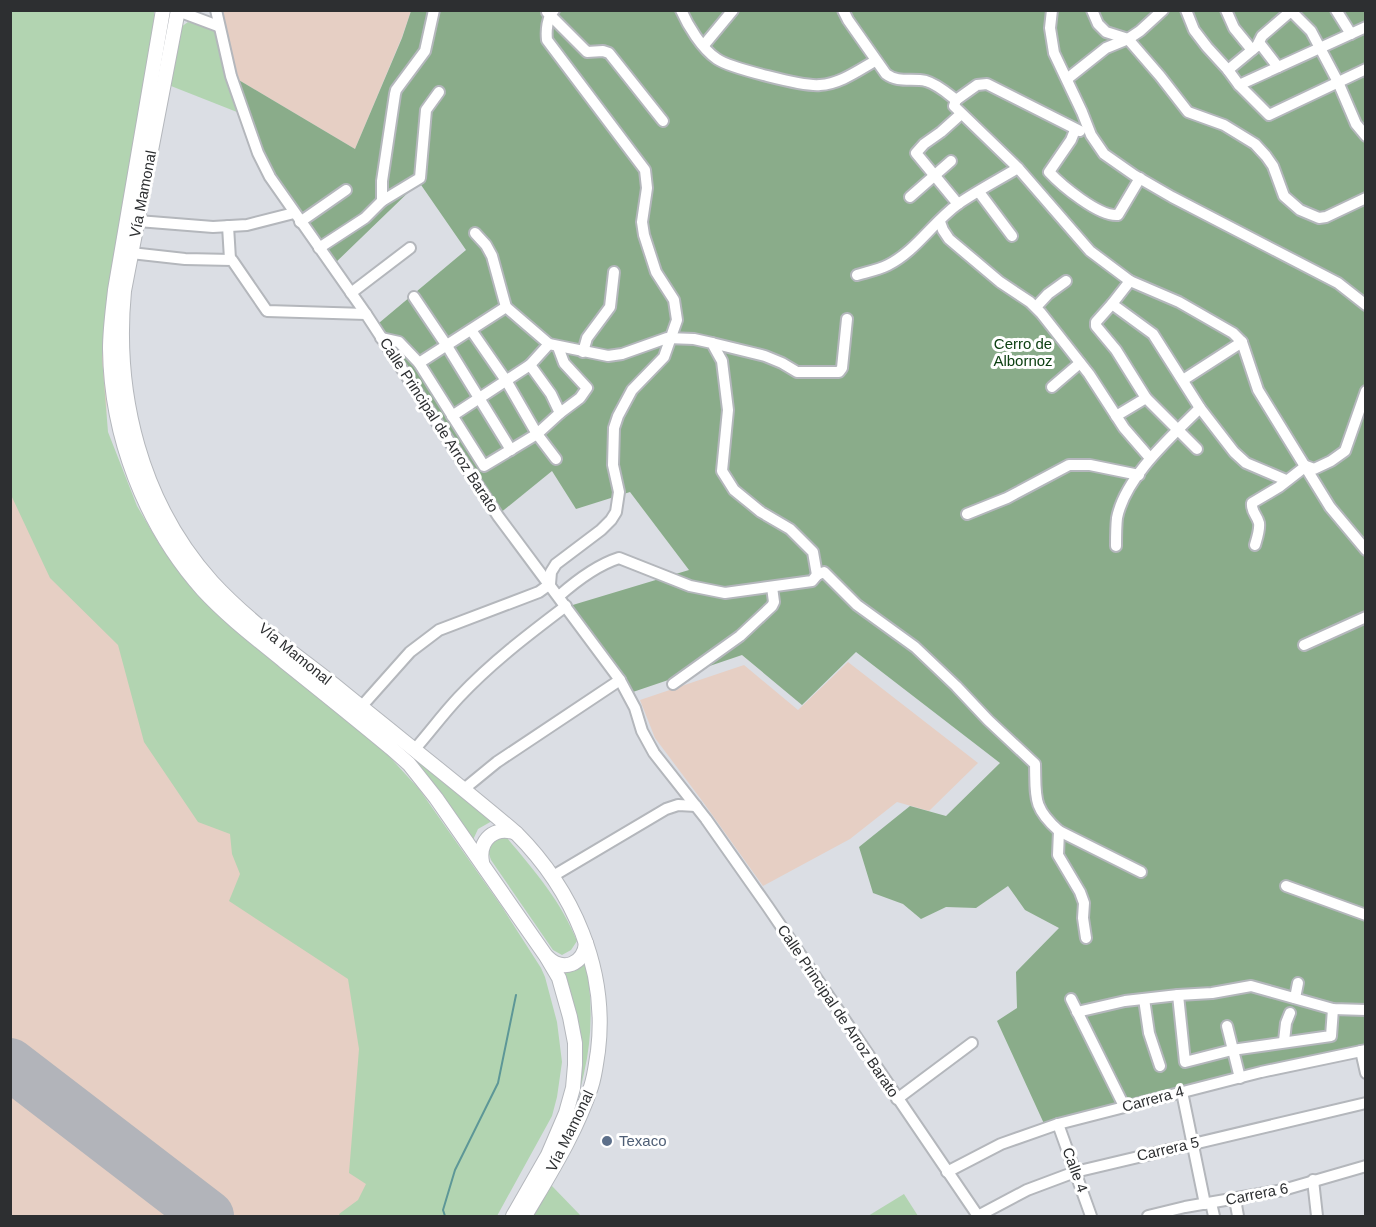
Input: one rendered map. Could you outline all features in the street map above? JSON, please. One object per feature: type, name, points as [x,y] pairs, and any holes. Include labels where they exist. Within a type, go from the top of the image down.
[{"type":"main road","name":"Vía Mamonal","points":[[163,10],[115,290],[110,335],[112,385],[118,418],[133,472],[142,496],[159,528],[204,591],[252,635],[409,764],[482,863],[559,978],[575,1043],[573,1088],[557,1136],[513,1216]]},
{"type":"main road","name":"Vía Mamonal","points":[[178,11],[131,253],[122,318],[125,389],[140,455],[166,517],[192,557],[234,604],[516,833],[554,876],[567,897],[586,943],[596,979],[600,1026],[592,1085],[571,1136],[525,1216]]},
{"type":"main road","points":[[482,863],[481,850],[486,838],[497,831],[516,833]]},
{"type":"main road","points":[[546,956],[557,964],[571,964],[582,956],[586,943]]},
{"type":"street","name":"Calle Principal de Arroz Barato","points":[[216,10],[231,76],[258,153],[270,177],[366,314],[498,516],[620,680],[635,708],[646,741],[696,806],[827,992],[978,1216]]},
{"type":"street","points":[[382,201],[382,181],[396,90],[425,51],[434,10]]},
{"type":"street","points":[[681,10],[717,60],[773,77],[815,86],[831,83],[875,61]]},
{"type":"street","points":[[704,45],[733,10]]},
{"type":"street","points":[[843,10],[875,61],[890,77],[925,81],[956,100]]},
{"type":"street","points":[[1052,10],[1051,42],[1096,144],[1104,154],[1172,197],[1329,278],[1365,304]]},
{"type":"street","points":[[1092,10],[1098,24],[1106,32],[1128,39],[1188,112],[1224,125],[1255,144],[1273,166],[1284,196],[1300,210],[1319,218],[1326,217],[1365,198]]},
{"type":"street","points":[[1067,79],[1106,48],[1128,39],[1163,10]]},
{"type":"street","points":[[1186,10],[1194,30],[1207,47],[1239,85],[1269,115],[1365,69]]},
{"type":"street","points":[[1226,10],[1234,28],[1255,48]]},
{"type":"street","points":[[1255,48],[1262,36],[1291,10],[1311,31],[1338,82],[1356,124],[1365,136]]},
{"type":"street","points":[[1336,10],[1351,34]]},
{"type":"street","points":[[178,11],[218,26]]},
{"type":"street","points":[[550,12],[587,52],[609,53],[663,121]]},
{"type":"street","points":[[362,707],[410,651],[432,635],[456,623],[539,592],[550,584],[551,572],[556,564],[611,520],[616,512],[619,492],[615,478],[612,439],[618,416],[632,390],[664,357],[677,320],[677,309],[666,285],[656,272],[644,235],[642,222],[647,188],[645,170],[547,40],[546,32],[550,12]]},
{"type":"street","points":[[1239,85],[1365,27]]},
{"type":"street","points":[[1228,70],[1261,45],[1278,68]]},
{"type":"street","points":[[1090,130],[1075,130],[987,84],[977,85],[956,100],[954,106],[1018,168],[1090,251],[1130,281],[1179,302],[1233,333],[1242,342],[1258,390],[1330,507],[1365,550]]},
{"type":"street","points":[[319,248],[365,218],[382,201],[420,178],[426,110],[439,92]]},
{"type":"street","points":[[958,204],[916,153],[961,114]]},
{"type":"street","points":[[1075,130],[1071,140],[1049,171],[1086,203],[1111,215],[1118,215],[1140,178]]},
{"type":"street","points":[[910,197],[951,161]]},
{"type":"street","points":[[856,275],[888,265],[912,248],[958,204],[1018,168]]},
{"type":"street","points":[[138,221],[202,226],[247,225],[297,217],[346,190]]},
{"type":"street","points":[[979,192],[1012,236]]},
{"type":"street","points":[[940,222],[950,239],[1000,282],[1036,308],[1080,363],[1124,429],[1150,458]]},
{"type":"street","points":[[228,226],[230,259]]},
{"type":"street","points":[[381,338],[399,342],[419,363],[484,466],[537,434],[580,398],[587,388],[575,378],[554,345],[506,307],[492,256],[475,233]]},
{"type":"street","points":[[351,293],[410,248]]},
{"type":"street","points":[[131,253],[185,259],[230,259],[235,262],[267,311],[366,314]]},
{"type":"street","points":[[583,352],[587,338],[610,307],[614,272]]},
{"type":"street","points":[[1036,308],[1048,294],[1066,281]]},
{"type":"street","points":[[1130,281],[1095,324],[1116,350],[1146,398],[1197,449]]},
{"type":"street","points":[[414,297],[511,450]]},
{"type":"street","points":[[1112,304],[1153,334],[1200,408],[1240,458],[1246,463],[1286,480]]},
{"type":"street","points":[[419,363],[506,307]]},
{"type":"street","points":[[554,345],[608,356],[622,354],[672,338],[694,339],[765,356],[797,372],[839,372],[842,368],[847,319]]},
{"type":"street","points":[[471,330],[507,382],[537,434],[556,459]]},
{"type":"street","points":[[1183,380],[1242,342]]},
{"type":"street","points":[[712,343],[722,361],[728,410],[722,471],[734,490],[761,512],[790,529],[813,552],[817,575]]},
{"type":"street","points":[[452,416],[507,382],[554,345]]},
{"type":"street","points":[[1052,387],[1080,363]]},
{"type":"street","points":[[530,365],[551,394],[560,413]]},
{"type":"street","points":[[1306,466],[1314,469],[1345,451],[1365,391]]},
{"type":"street","points":[[1116,416],[1146,398]]},
{"type":"street","points":[[1116,546],[1117,516],[1125,497],[1150,458],[1200,408]]},
{"type":"street","points":[[967,514],[1007,498],[1069,465],[1090,465],[1139,475]]},
{"type":"street","points":[[1255,545],[1259,523],[1251,507],[1252,503],[1306,466]]},
{"type":"street","points":[[559,596],[572,584],[619,558],[690,586],[725,593],[812,582],[817,575],[824,572],[857,604],[915,647],[988,720],[1027,755],[1035,764],[1034,794],[1038,806],[1059,831],[1141,872]]},
{"type":"street","points":[[674,684],[740,636],[772,606],[774,602],[772,587]]},
{"type":"street","points":[[414,750],[459,697],[510,648],[566,606]]},
{"type":"street","points":[[1304,645],[1365,617]]},
{"type":"street","points":[[464,789],[497,762],[620,680]]},
{"type":"street","points":[[554,876],[666,809],[678,805],[696,806]]},
{"type":"street","points":[[1059,831],[1058,855],[1084,903],[1083,918],[1086,938]]},
{"type":"street","points":[[1287,886],[1365,915]]},
{"type":"street","points":[[1295,998],[1298,983]]},
{"type":"street","points":[[1077,1012],[1125,1001],[1178,994],[1212,993],[1251,986],[1333,1009],[1365,1010]]},
{"type":"street","points":[[1178,994],[1185,1062],[1232,1050],[1331,1036],[1333,1009]]},
{"type":"street","points":[[1071,999],[1124,1106]]},
{"type":"street","points":[[1144,999],[1149,1033],[1160,1066]]},
{"type":"street","points":[[1284,1041],[1286,1023],[1290,1013]]},
{"type":"street","points":[[1227,1026],[1240,1078]]},
{"type":"street","points":[[897,1099],[972,1043]]},
{"type":"street","points":[[1363,1051],[1365,1073]]},
{"type":"street","name":"Carrera 4","points":[[947,1172],[1001,1144],[1058,1124],[1240,1078],[1363,1051]]},
{"type":"street","points":[[1182,1092],[1191,1144],[1214,1216]]},
{"type":"street","name":"Carrera 5","points":[[978,1216],[1027,1190],[1075,1172],[1365,1103]]},
{"type":"street","points":[[1026,1121],[1033,1133]]},
{"type":"street","name":"Calle 4","points":[[1058,1124],[1092,1216]]},
{"type":"street","name":"Carrera 6","points":[[1148,1216],[1186,1212],[1208,1203],[1283,1191],[1365,1166]]},
{"type":"street","points":[[1313,1180],[1317,1216]]},
{"type":"street","points":[[1235,1199],[1239,1216]]},
{"type":"shaded area","points":[[10,11],[108,285],[106,439],[156,552],[490,1216],[11,1216]]},
{"type":"shaded area","points":[[216,11],[411,11],[355,149],[232,76]]},
{"type":"shaded area","points":[[848,662],[978,763],[929,811],[897,802],[850,839],[763,886],[655,738],[640,700],[744,665],[798,710]]},
{"type":"green space","points":[[10,11],[154,11],[155,23],[110,288],[102,358],[108,432],[137,506],[161,547],[190,584],[250,641],[387,754],[419,789],[502,907],[545,977],[557,1022],[562,1062],[557,1097],[552,1116],[497,1216],[340,1216],[339,1214],[358,1200],[366,1184],[349,1173],[359,1049],[348,979],[229,901],[240,874],[232,854],[230,834],[198,822],[144,742],[118,645],[50,578],[11,495]]},
{"type":"green space","name":"Cerro de Albornoz","points":[[411,11],[1365,11],[1365,1049],[1046,1128],[997,1021],[1017,1008],[1016,972],[1059,928],[1025,910],[1008,886],[976,908],[946,907],[921,919],[903,904],[873,893],[859,847],[910,806],[946,816],[1000,763],[856,652],[802,705],[742,655],[627,694],[566,607],[689,570],[630,492],[576,509],[552,471],[494,518],[373,328],[466,250],[419,182],[331,267],[269,178],[232,76],[355,149],[402,38]]},
{"type":"green space","points":[[188,22],[215,29],[242,114],[171,86],[181,27]]},
{"type":"green space","points":[[410,753],[492,821],[478,829],[472,842]]},
{"type":"green space","points":[[500,835],[507,838],[555,899],[577,941],[571,950],[562,955],[553,950],[491,860],[488,851],[494,838]]},
{"type":"green space","points":[[586,961],[590,1003],[589,1045],[578,1097],[565,1135],[577,1070],[558,972],[577,970]]},
{"type":"green space","points":[[551,1185],[581,1216],[532,1216]]},
{"type":"green space","points":[[904,1194],[918,1216],[868,1216]]},
{"type":"waterway","points":[[445,1216],[443,1210],[455,1170],[498,1083],[516,995]]},
{"type":"runway","points":[[10,1064],[208,1216]]},
{"type":"place","name":"Texaco","points":[[607,1141]]}]
